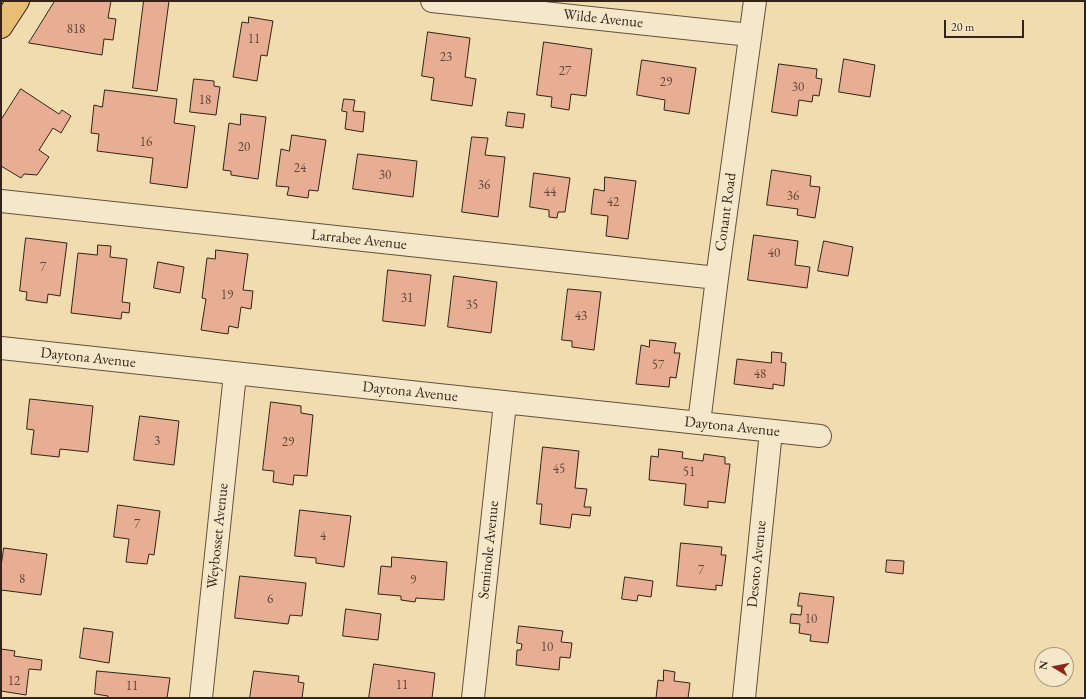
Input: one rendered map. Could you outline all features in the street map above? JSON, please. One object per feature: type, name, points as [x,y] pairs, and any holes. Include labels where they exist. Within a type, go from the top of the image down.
[{"type":"main road","points":[[1,27],[18,1]]},
{"type":"street","name":"Wilde Avenue","points":[[432,1],[750,35]]},
{"type":"street","name":"Conant Road","points":[[699,423],[717,278],[755,1]]},
{"type":"street","name":"Larrabee Avenue","points":[[1,201],[717,278]]},
{"type":"street","name":"Daytona Avenue","points":[[1,348],[820,436]]},
{"type":"street","name":"Weybosset Avenue","points":[[201,698],[235,374]]},
{"type":"street","name":"Seminole Avenue","points":[[473,698],[505,402]]},
{"type":"street","name":"Desoto Avenue","points":[[744,698],[771,431]]},
{"type":"building","points":[[55,1],[111,1],[108,18],[116,19],[113,40],[104,39],[102,55],[29,43]]},
{"type":"building","points":[[144,1],[169,1],[157,91],[133,88]]},
{"type":"building","points":[[249,17],[273,21],[267,56],[261,55],[257,81],[233,77],[242,22],[248,23]]},
{"type":"building","points":[[428,32],[470,38],[465,77],[476,79],[472,106],[431,100],[434,78],[422,76]]},
{"type":"building","points":[[544,42],[592,49],[586,96],[571,94],[569,110],[551,107],[552,97],[537,95]]},
{"type":"building","points":[[844,59],[875,65],[870,97],[839,92]]},
{"type":"building","points":[[642,60],[696,68],[689,114],[664,110],[665,100],[637,95]]},
{"type":"building","points":[[779,64],[817,69],[816,78],[822,79],[819,96],[813,95],[812,102],[799,100],[797,116],[772,112]]},
{"type":"building","points":[[194,79],[214,81],[214,86],[220,87],[216,115],[190,112]]},
{"type":"building","points":[[21,89],[59,114],[62,110],[71,116],[61,133],[53,128],[39,150],[49,157],[37,175],[24,174],[21,178],[1,166],[1,120]]},
{"type":"building","points":[[105,90],[177,99],[174,123],[195,126],[187,188],[150,183],[153,158],[97,151],[99,134],[91,133],[94,105],[102,107]]},
{"type":"building","points":[[344,99],[355,100],[353,111],[365,112],[363,132],[345,129],[347,112],[342,111]]},
{"type":"building","points":[[508,112],[525,114],[523,128],[506,126]]},
{"type":"building","points":[[241,114],[266,117],[258,179],[231,175],[231,171],[223,170],[229,123],[240,125]]},
{"type":"building","points":[[292,135],[326,140],[318,191],[309,190],[308,198],[287,195],[289,187],[276,186],[281,149],[289,151]]},
{"type":"building","points":[[472,137],[488,138],[485,155],[505,157],[498,217],[462,212]]},
{"type":"building","points":[[358,154],[417,161],[413,197],[353,189]]},
{"type":"building","points":[[772,170],[811,176],[810,186],[820,187],[815,218],[797,215],[798,209],[767,205]]},
{"type":"building","points":[[534,173],[570,178],[565,212],[558,212],[557,218],[549,217],[549,210],[530,207]]},
{"type":"building","points":[[605,177],[636,181],[628,239],[606,236],[608,216],[591,214],[594,189],[604,191]]},
{"type":"building","points":[[754,235],[798,241],[795,265],[810,267],[807,288],[748,280]]},
{"type":"building","points":[[26,238],[67,243],[60,296],[48,294],[47,303],[26,300],[27,292],[20,291]]},
{"type":"building","points":[[824,241],[853,247],[848,276],[818,271]]},
{"type":"building","points":[[98,245],[111,246],[110,257],[127,259],[122,302],[130,303],[129,313],[122,312],[121,319],[71,313],[78,253],[97,255]]},
{"type":"building","points":[[216,250],[248,254],[243,290],[253,291],[251,309],[241,307],[238,328],[229,326],[228,334],[201,330],[206,299],[202,298],[207,258],[215,259]]},
{"type":"building","points":[[158,262],[184,267],[180,293],[154,288]]},
{"type":"building","points":[[388,270],[431,275],[425,326],[383,321]]},
{"type":"building","points":[[454,276],[497,282],[491,333],[448,327]]},
{"type":"building","points":[[568,289],[601,292],[594,350],[572,347],[572,341],[562,340]]},
{"type":"building","points":[[650,340],[676,343],[674,353],[680,353],[676,378],[670,377],[669,387],[636,384],[641,345],[649,347]]},
{"type":"building","points":[[772,352],[782,353],[781,362],[786,363],[784,386],[773,384],[773,389],[734,384],[737,359],[771,363]]},
{"type":"building","points":[[30,399],[93,406],[88,452],[60,449],[59,457],[31,454],[34,430],[27,429]]},
{"type":"building","points":[[271,402],[301,406],[301,413],[313,415],[307,476],[294,475],[293,485],[273,482],[274,471],[263,470]]},
{"type":"building","points":[[140,416],[179,421],[174,465],[134,460]]},
{"type":"building","points":[[543,447],[579,451],[575,488],[587,489],[584,507],[591,507],[590,516],[572,514],[570,528],[540,524],[542,504],[537,504]]},
{"type":"building","points":[[659,449],[683,452],[682,458],[703,461],[704,454],[725,457],[725,464],[730,464],[725,503],[708,501],[708,508],[684,505],[686,484],[649,480],[651,456],[658,457]]},
{"type":"building","points":[[118,505],[160,511],[154,555],[149,554],[147,564],[126,562],[129,539],[114,537]]},
{"type":"building","points":[[300,510],[351,516],[344,567],[316,563],[316,558],[295,556]]},
{"type":"building","points":[[681,543],[722,547],[721,555],[726,555],[722,586],[716,585],[716,590],[677,586]]},
{"type":"building","points":[[4,548],[47,554],[41,595],[1,590],[1,567]]},
{"type":"building","points":[[392,557],[447,562],[444,600],[416,598],[415,602],[401,600],[401,596],[378,594],[381,566],[391,567]]},
{"type":"building","points":[[887,560],[904,561],[903,574],[886,572]]},
{"type":"building","points":[[240,576],[306,583],[302,616],[290,615],[288,624],[235,618]]},
{"type":"building","points":[[625,577],[653,581],[651,597],[638,595],[637,601],[622,599]]},
{"type":"building","points":[[800,593],[834,597],[828,643],[810,641],[811,635],[799,633],[800,624],[790,623],[791,614],[801,615],[802,606],[798,606]]},
{"type":"building","points":[[346,609],[381,614],[378,640],[343,636]]},
{"type":"building","points":[[519,626],[563,631],[561,642],[572,643],[570,658],[560,657],[559,670],[516,665],[517,650],[521,650],[522,644],[517,643]]},
{"type":"building","points":[[84,628],[113,632],[109,663],[80,658]]},
{"type":"building","points":[[1,649],[15,651],[14,656],[42,660],[41,670],[29,669],[26,695],[1,691]]},
{"type":"building","points":[[374,664],[435,673],[432,698],[369,698]]},
{"type":"building","points":[[664,670],[675,672],[674,681],[690,683],[688,698],[656,698],[658,680],[663,681]]},
{"type":"building","points":[[97,671],[170,678],[167,698],[108,698],[108,696],[95,694]]},
{"type":"building","points":[[254,671],[299,676],[298,682],[304,683],[302,698],[250,698]]}]
